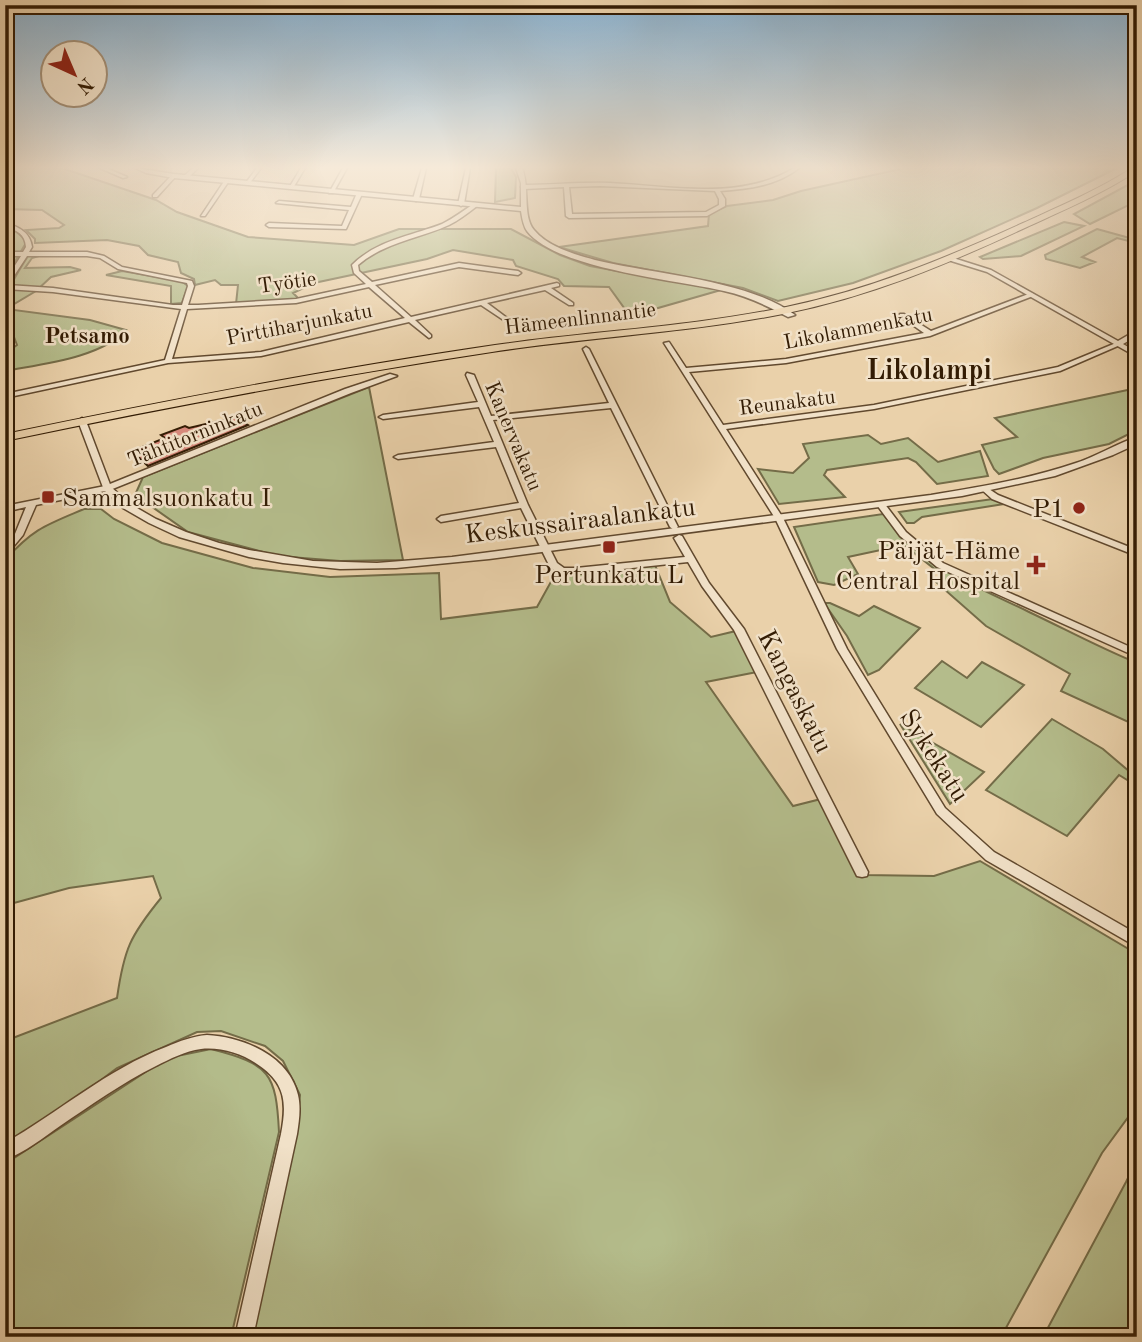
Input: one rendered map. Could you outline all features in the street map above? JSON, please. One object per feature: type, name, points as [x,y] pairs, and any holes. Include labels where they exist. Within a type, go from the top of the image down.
[{"type":"main road","name":"Hämeenlinnantie","points":[[957,261],[1017,231]]},
{"type":"main road","name":"Hämeenlinnantie","points":[[5,438],[432,358],[782,313],[862,293],[957,261],[1026,231]]},
{"type":"main road","name":"Hämeenlinnantie","points":[[5,446],[84,425]]},
{"type":"street","points":[[6,284],[29,247],[29,240],[18,231]]},
{"type":"street","points":[[429,231],[361,258],[355,270],[429,336]]},
{"type":"street","points":[[531,231],[547,243],[571,255],[605,265],[718,285],[760,300],[782,313]]},
{"type":"street","points":[[5,254],[87,254],[102,257],[120,268],[184,279],[191,286],[168,361]]},
{"type":"street","points":[[957,261],[989,271],[1137,355]]},
{"type":"street","name":"Työtie","points":[[6,284],[184,307],[276,304],[459,265],[518,273]]},
{"type":"street","name":"Pirttiharjunkatu","points":[[5,396],[168,361],[261,354],[557,285]]},
{"type":"street","points":[[547,288],[571,304]]},
{"type":"street","name":"Likolammenkatu","points":[[686,370],[786,361],[930,334],[1031,295]]},
{"type":"street","points":[[483,303],[505,319]]},
{"type":"street","points":[[902,315],[930,334]]},
{"type":"street","name":"Reunakatu","points":[[723,427],[874,407],[1048,372],[1078,363],[1137,332]]},
{"type":"street","points":[[5,333],[5,350]]},
{"type":"street","name":"Sykekatu","points":[[667,343],[779,517],[842,649],[941,811],[990,856],[1137,941]]},
{"type":"street","name":"Kangaskatu","points":[[586,349],[676,532],[705,584],[739,629],[862,872]]},
{"type":"street","name":"Kanervakatu","points":[[470,375],[497,444],[545,550]]},
{"type":"street","name":"Tähtitorninkatu","points":[[5,509],[107,488],[348,391],[393,376]]},
{"type":"street","points":[[383,417],[482,404]]},
{"type":"street","points":[[489,418],[614,405]]},
{"type":"street","points":[[84,425],[107,488]]},
{"type":"street","name":"Keskussairaalankatu","points":[[107,488],[114,496],[149,520],[183,535],[273,558],[340,566],[414,564],[545,550],[986,490],[1072,467],[1137,440]]},
{"type":"street","points":[[398,457],[497,444]]},
{"type":"street","points":[[986,490],[995,497],[1137,553]]},
{"type":"street","points":[[5,551],[19,535],[32,504]]},
{"type":"street","points":[[441,519],[524,505]]},
{"type":"street","points":[[881,505],[903,534],[940,565],[1137,654]]},
{"type":"street","points":[[545,550],[553,565],[562,570],[576,571],[691,559]]},
{"type":"street","points":[[5,1152],[38,1134],[110,1083],[145,1063],[191,1044],[218,1041],[256,1053],[273,1066],[291,1097],[289,1130],[268,1240],[244,1337]]},
{"type":"green space","points":[[5,231],[15,231],[27,241],[5,279]]},
{"type":"green space","points":[[27,231],[230,231],[248,237],[354,245],[394,231],[514,231],[560,255],[590,266],[721,290],[630,316],[609,287],[564,286],[558,279],[516,266],[513,260],[453,250],[427,259],[314,283],[293,293],[299,299],[236,304],[238,285],[221,285],[215,280],[195,285],[194,279],[181,273],[178,262],[148,255],[139,246],[107,240],[35,243],[35,239]]},
{"type":"green space","points":[[675,231],[986,231],[941,251],[853,283],[778,301],[743,288],[613,263],[559,247]]},
{"type":"green space","points":[[1043,231],[1074,231],[1021,256],[980,257]]},
{"type":"green space","points":[[1094,231],[1137,240],[1137,243],[1117,238],[1082,257],[1095,262],[1080,268],[1046,259],[1045,255]]},
{"type":"green space","points":[[28,256],[39,256],[32,258],[25,268],[70,267],[81,270],[51,277],[36,291],[7,309],[9,290]]},
{"type":"green space","points":[[122,271],[181,281],[188,286],[182,303],[171,304],[171,286],[106,275]]},
{"type":"green space","points":[[7,309],[90,320],[126,330],[115,340],[86,353],[5,371],[5,354],[17,345]]},
{"type":"green space","points":[[369,387],[403,560],[340,561],[278,556],[188,532],[135,495],[143,477]]},
{"type":"green space","points":[[1137,388],[1137,430],[1109,444],[1043,458],[999,474],[982,445],[1017,437],[995,418]]},
{"type":"green space","points":[[868,435],[881,444],[908,438],[938,462],[980,451],[988,476],[937,484],[916,462],[908,458],[827,470],[824,475],[845,497],[779,504],[758,469],[793,473],[809,458],[803,444]]},
{"type":"green space","points":[[993,499],[1004,504],[922,517],[914,523],[907,523],[899,512]]},
{"type":"green space","points":[[84,509],[101,509],[114,519],[162,543],[253,568],[330,577],[439,573],[441,619],[537,607],[553,578],[573,573],[655,565],[670,602],[711,637],[736,631],[757,672],[706,682],[793,806],[821,799],[864,875],[934,876],[980,861],[1137,954],[1137,1111],[1132,1112],[1102,1153],[1001,1337],[252,1337],[297,1128],[300,1095],[283,1061],[265,1046],[221,1031],[197,1032],[117,1068],[47,1120],[5,1143],[5,1041],[117,998],[122,967],[130,944],[161,898],[153,876],[69,888],[14,903],[5,902],[5,560],[41,528]]},
{"type":"green space","points":[[883,514],[915,548],[950,572],[1137,663],[1137,726],[1061,691],[1070,674],[986,626],[936,582],[942,575],[904,545],[848,557],[858,574],[834,585],[818,582],[794,527]]},
{"type":"green space","points":[[824,603],[859,616],[874,606],[920,628],[879,670],[868,675],[847,636]]},
{"type":"green space","points":[[942,661],[967,678],[982,662],[1024,685],[981,727],[915,688]]},
{"type":"green space","points":[[1052,719],[1103,749],[1137,778],[1137,786],[1119,775],[1067,836],[986,790]]},
{"type":"green space","points":[[900,724],[984,772],[950,804]]},
{"type":"green space","points":[[211,1049],[231,1054],[258,1066],[272,1084],[278,1112],[279,1132],[231,1337],[5,1337],[5,1164],[167,1058]]},
{"type":"green space","points":[[1137,1160],[1137,1337],[1043,1337],[1126,1182]]},
{"type":"building","points":[[235,417],[248,425],[148,466],[132,451],[165,438],[161,435],[185,426],[189,428]]},
{"type":"place","name":"Sammalsuonkatu I","points":[[48,497]]},
{"type":"place","name":"P1","points":[[1079,508]]},
{"type":"place","name":"Pertunkatu L","points":[[609,547]]},
{"type":"place","name":"Päijät-Häme Central Hospital","points":[[1036,565]]},
{"type":"district","name":"Petsamo","points":[[87,335]]},
{"type":"district","name":"Likolampi","points":[[929,369]]}]
